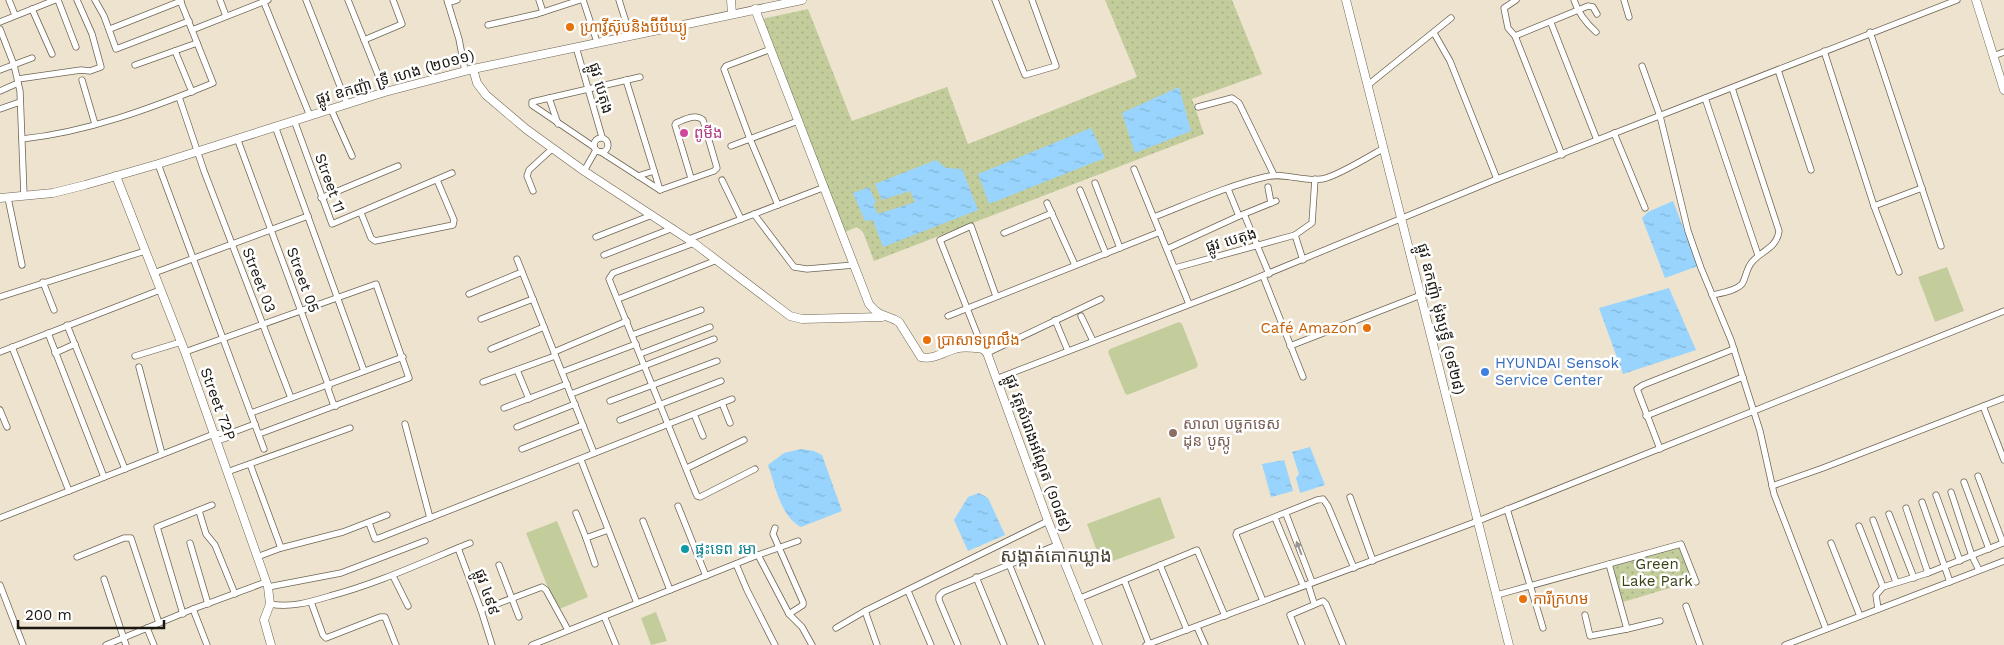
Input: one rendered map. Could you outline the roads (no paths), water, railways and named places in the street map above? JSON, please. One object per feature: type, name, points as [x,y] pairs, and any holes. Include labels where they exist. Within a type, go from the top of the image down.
[{"type":"main road","points":[[731,0],[732,14]]},
{"type":"main road","name":"ផ្លូវ ឧកញ៉ា ទ្រី ហេង (២០១១)","points":[[4,198],[53,193],[116,176],[198,152],[385,92],[469,70],[802,0]]},
{"type":"main road","name":"ផ្លូវ ឧកញ៉ា ម៉ុងឫទ្ធី (១៩២៨)","points":[[1346,0],[1509,645]]},
{"type":"main road","points":[[1976,0],[2004,90]]},
{"type":"main road","points":[[755,9],[869,304],[882,316]]},
{"type":"main road","points":[[469,70],[486,95],[526,129],[584,171],[673,228],[790,316],[802,319],[882,316],[893,319],[899,322],[921,357],[936,357],[956,348],[985,351]]},
{"type":"main road","name":"Street 72P","points":[[116,176],[181,342],[267,585],[270,604],[264,620],[271,645]]},
{"type":"main road","name":"ផ្លូវ វត្តសំរោងអណ្ដែត (១០៨៩)","points":[[985,351],[1057,545],[1098,645]]},
{"type":"street","points":[[9,0],[15,15]]},
{"type":"street","points":[[0,22],[47,1],[57,0],[76,47]]},
{"type":"street","points":[[0,90],[18,81],[80,70],[90,71],[101,67],[92,34],[77,0]]},
{"type":"street","points":[[95,0],[110,29],[115,47],[119,49],[189,21]]},
{"type":"street","points":[[220,0],[226,16]]},
{"type":"street","points":[[306,0],[347,104]]},
{"type":"street","points":[[348,0],[385,92]]},
{"type":"street","points":[[364,40],[402,24],[393,0]]},
{"type":"street","points":[[457,0],[448,2],[469,70]]},
{"type":"street","points":[[539,0],[543,12]]},
{"type":"street","points":[[488,25],[543,12],[582,0],[596,42]]},
{"type":"street","points":[[619,0],[630,35]]},
{"type":"street","points":[[995,0],[1025,75],[1056,66],[1032,0]]},
{"type":"street","points":[[1516,0],[1504,8],[1508,28],[1515,36],[1562,155]]},
{"type":"street","points":[[1574,0],[1577,10],[1596,32]]},
{"type":"street","points":[[1624,0],[1629,17]]},
{"type":"street","points":[[996,379],[1266,275],[1497,179],[1778,70],[1870,32],[1957,0]]},
{"type":"street","points":[[22,139],[129,115],[179,98],[213,83],[181,1],[110,29]]},
{"type":"street","points":[[192,30],[265,1],[310,116]]},
{"type":"street","points":[[1515,36],[1588,6],[1593,7],[1597,14]]},
{"type":"street","points":[[32,9],[52,54]]},
{"type":"street","points":[[1368,85],[1451,18]]},
{"type":"street","points":[[1551,22],[1597,140]]},
{"type":"street","points":[[0,28],[18,81],[24,196]]},
{"type":"street","points":[[1870,32],[1941,246]]},
{"type":"street","points":[[1434,33],[1450,61],[1497,179]]},
{"type":"street","points":[[135,65],[197,43]]},
{"type":"street","name":"ផ្លូវ បេតុង","points":[[576,46],[602,137]]},
{"type":"street","points":[[770,49],[726,66],[724,69],[750,140],[778,205]]},
{"type":"street","points":[[175,51],[192,92]]},
{"type":"street","points":[[1824,51],[1874,206],[1899,272]]},
{"type":"street","points":[[1994,56],[2004,52]]},
{"type":"street","points":[[0,70],[32,58]]},
{"type":"street","points":[[1642,66],[1660,116],[1688,231],[1734,349],[1760,431],[1772,486],[1826,629]]},
{"type":"street","points":[[1778,70],[1811,170]]},
{"type":"street","points":[[640,77],[532,102],[532,104],[558,124],[660,190]]},
{"type":"street","points":[[82,80],[95,124]]},
{"type":"street","points":[[626,80],[660,190]]},
{"type":"street","points":[[1712,295],[1742,284],[1745,272],[1758,255],[1771,248],[1778,239],[1779,231],[1732,88]]},
{"type":"street","name":"Street 03","points":[[179,98],[198,152],[199,162],[291,398]]},
{"type":"street","points":[[549,98],[558,124]]},
{"type":"street","points":[[1198,107],[1232,98],[1240,103],[1274,175]]},
{"type":"street","points":[[1705,98],[1758,255]]},
{"type":"street","points":[[0,109],[20,102]]},
{"type":"street","points":[[331,109],[352,156]]},
{"type":"street","points":[[660,190],[714,171],[717,168],[702,120],[695,117],[675,125],[690,178]]},
{"type":"street","name":"Street 11","points":[[294,120],[332,224],[452,173]]},
{"type":"street","points":[[731,146],[798,121]]},
{"type":"street","points":[[275,126],[364,371]]},
{"type":"street","points":[[1614,133],[1645,208]]},
{"type":"street","points":[[584,171],[597,150],[595,140],[602,137],[606,139],[608,148],[597,150]]},
{"type":"street","name":"Street 05","points":[[237,138],[329,386],[330,396],[336,405]]},
{"type":"street","points":[[533,191],[527,176],[529,170],[553,148]]},
{"type":"street","points":[[1154,217],[1240,184],[1274,175],[1316,180],[1328,178],[1384,148]]},
{"type":"street","points":[[158,164],[264,449]]},
{"type":"street","points":[[321,198],[398,166]]},
{"type":"street","points":[[1134,169],[1189,304]]},
{"type":"street","points":[[638,176],[654,171]]},
{"type":"street","name":"Street 11","points":[[361,213],[375,241],[453,225],[454,220],[437,180]]},
{"type":"street","points":[[722,180],[741,218]]},
{"type":"street","points":[[1303,260],[1295,235],[1312,223],[1316,180]]},
{"type":"street","points":[[1095,183],[1120,248]]},
{"type":"street","points":[[755,469],[700,497],[697,496],[610,279],[613,273],[741,218],[824,187]]},
{"type":"street","points":[[1167,249],[1274,202],[1268,187]]},
{"type":"street","points":[[1874,206],[1922,188]]},
{"type":"street","points":[[1228,189],[1257,245],[1290,346],[1303,377]]},
{"type":"street","points":[[1080,190],[1106,254]]},
{"type":"street","points":[[4,198],[22,265]]},
{"type":"street","points":[[1048,203],[1076,266]]},
{"type":"street","points":[[1004,233],[1052,213]]},
{"type":"street","points":[[754,214],[794,267],[807,269],[854,265]]},
{"type":"street","points":[[596,237],[652,215]]},
{"type":"street","points":[[154,273],[308,216]]},
{"type":"street","points":[[996,296],[971,226],[940,240],[966,309],[985,351],[1101,299]]},
{"type":"street","points":[[604,256],[673,228]]},
{"type":"street","points":[[948,316],[1160,232]]},
{"type":"street","name":"ផ្លូវ បេតុង","points":[[1174,268],[1295,235]]},
{"type":"street","points":[[0,298],[43,282],[145,251]]},
{"type":"street","points":[[517,259],[594,453]]},
{"type":"street","points":[[618,300],[717,260]]},
{"type":"street","points":[[469,294],[522,272]]},
{"type":"street","points":[[43,282],[54,310]]},
{"type":"street","points":[[184,352],[376,284],[409,378],[258,434]]},
{"type":"street","points":[[0,352],[160,290]]},
{"type":"street","points":[[1290,346],[1421,295]]},
{"type":"street","points":[[481,319],[533,300]]},
{"type":"street","points":[[632,335],[701,310]]},
{"type":"street","points":[[1124,580],[1151,644],[1165,642],[1197,626],[1478,521],[2004,311]]},
{"type":"street","points":[[1081,316],[1093,341]]},
{"type":"street","points":[[483,382],[555,354],[627,320]]},
{"type":"street","points":[[1055,320],[1068,351]]},
{"type":"street","points":[[67,325],[125,469]]},
{"type":"street","points":[[640,354],[710,327]]},
{"type":"street","points":[[491,349],[544,328]]},
{"type":"street","points":[[48,333],[104,477]]},
{"type":"street","points":[[571,394],[644,364],[714,339]]},
{"type":"street","points":[[135,356],[181,342]]},
{"type":"street","points":[[55,352],[75,344]]},
{"type":"street","points":[[562,372],[636,344]]},
{"type":"street","points":[[12,347],[69,491]]},
{"type":"street","points":[[1660,448],[1637,389],[1734,349]]},
{"type":"street","points":[[251,413],[329,386],[402,357]]},
{"type":"street","points":[[610,401],[717,360]]},
{"type":"street","points":[[139,367],[162,454]]},
{"type":"street","points":[[517,370],[529,399]]},
{"type":"street","points":[[1646,416],[1743,377]]},
{"type":"street","points":[[620,420],[721,381]]},
{"type":"street","points":[[504,408],[567,384]]},
{"type":"street","points":[[1772,486],[2004,398]]},
{"type":"street","points":[[369,523],[375,539],[581,460],[594,453],[732,399]]},
{"type":"street","points":[[722,403],[730,422]]},
{"type":"street","points":[[517,427],[575,404]]},
{"type":"street","points":[[1983,406],[2004,460]]},
{"type":"street","points":[[0,410],[7,427]]},
{"type":"street","points":[[694,414],[703,436]]},
{"type":"street","points":[[0,518],[162,454],[215,437],[226,438],[232,433],[255,424]]},
{"type":"street","points":[[405,424],[430,518]]},
{"type":"street","points":[[522,448],[583,425]]},
{"type":"street","points":[[227,472],[350,428]]},
{"type":"street","points":[[687,468],[744,440]]},
{"type":"street","points":[[581,460],[637,603]]},
{"type":"street","points":[[250,464],[281,548]]},
{"type":"street","points":[[1878,609],[1876,594],[1883,587],[1914,578],[2004,544],[1978,476]]},
{"type":"street","points":[[1964,482],[1989,549]]},
{"type":"street","points":[[1951,492],[1972,556],[1979,570]]},
{"type":"street","points":[[1936,495],[1960,560]]},
{"type":"street","points":[[1350,497],[1373,561]]},
{"type":"street","points":[[1263,601],[1236,535],[1237,532],[1317,500],[1323,500],[1328,506],[1354,568]]},
{"type":"street","points":[[1922,502],[1950,582]]},
{"type":"street","points":[[183,614],[157,527],[212,505]]},
{"type":"street","points":[[678,506],[706,576]]},
{"type":"street","points":[[1906,508],[1928,573]]},
{"type":"street","points":[[1507,509],[1542,628]]},
{"type":"street","points":[[199,510],[206,534],[216,545],[235,594]]},
{"type":"street","points":[[576,512],[595,564]]},
{"type":"street","points":[[1286,514],[1314,604]]},
{"type":"street","points":[[1889,514],[1914,578]]},
{"type":"street","points":[[257,557],[281,548],[369,523],[387,515]]},
{"type":"street","points":[[1275,518],[1307,584]]},
{"type":"street","points":[[1873,520],[1896,582]]},
{"type":"street","points":[[643,521],[670,590]]},
{"type":"street","points":[[836,628],[864,611],[1048,521]]},
{"type":"street","points":[[1858,526],[1883,587]]},
{"type":"street","points":[[775,528],[773,534],[803,602],[803,605],[789,614]]},
{"type":"street","points":[[586,538],[608,530]]},
{"type":"street","points":[[77,557],[124,538],[131,538],[159,623]]},
{"type":"street","points":[[106,645],[235,594],[267,585],[341,573],[425,541]]},
{"type":"street","points":[[532,645],[758,555],[798,541]]},
{"type":"street","points":[[190,543],[208,604]]},
{"type":"street","points":[[270,604],[284,606],[311,602],[355,590],[470,543]]},
{"type":"street","points":[[1497,595],[1681,544],[1696,582]]},
{"type":"street","points":[[1831,544],[1860,616]]},
{"type":"street","points":[[958,645],[939,596],[943,592],[976,577],[1057,545]]},
{"type":"street","name":"ផ្លូវ ៤៩៩","points":[[458,548],[492,645]]},
{"type":"street","points":[[1078,599],[1197,550],[1225,616]]},
{"type":"street","points":[[758,555],[789,614],[802,627],[812,645]]},
{"type":"street","points":[[1785,645],[2004,561]]},
{"type":"street","points":[[736,564],[775,645]]},
{"type":"street","points":[[1009,564],[1042,645]]},
{"type":"street","points":[[1609,564],[1627,629]]},
{"type":"street","points":[[499,565],[520,617]]},
{"type":"street","points":[[1160,565],[1187,630]]},
{"type":"street","points":[[393,576],[408,606]]},
{"type":"street","points":[[976,577],[1004,645]]},
{"type":"street","points":[[104,579],[126,645]]},
{"type":"street","points":[[0,585],[23,645]]},
{"type":"street","points":[[481,610],[542,587],[546,590],[568,630]]},
{"type":"street","points":[[908,591],[931,645]]},
{"type":"street","points":[[311,602],[326,638],[380,617],[385,617],[396,645]]},
{"type":"street","points":[[1302,645],[1290,615],[1314,604],[1325,602],[1343,645]]},
{"type":"street","points":[[1686,606],[1700,645]]},
{"type":"street","points":[[193,609],[207,645]]},
{"type":"street","points":[[864,611],[877,645]]},
{"type":"street","points":[[1585,615],[1590,636],[1660,621]]},
{"type":"street","points":[[604,616],[616,645]]},
{"type":"street","points":[[1197,626],[1205,645]]},
{"type":"street","points":[[147,628],[154,645]]},
{"type":"water","points":[[1179,87],[1191,131],[1135,153],[1122,113]]},
{"type":"water","points":[[1091,128],[1105,158],[989,204],[978,174]]},
{"type":"water","points":[[936,160],[946,168],[962,169],[978,210],[883,247],[873,220],[865,221],[853,193],[869,187],[876,202],[873,204],[878,214],[915,202],[910,191],[882,200],[875,184]]},
{"type":"water","points":[[1673,201],[1698,266],[1665,278],[1642,218],[1648,212]]},
{"type":"water","points":[[1669,288],[1696,350],[1623,374],[1599,308]]},
{"type":"water","points":[[1310,447],[1325,485],[1300,493],[1296,478],[1299,474],[1292,452]]},
{"type":"water","points":[[801,449],[814,451],[822,455],[842,511],[801,527],[788,516],[776,491],[768,465],[784,453]]},
{"type":"water","points":[[1284,460],[1293,491],[1271,497],[1262,464]]},
{"type":"water","points":[[979,493],[988,498],[1005,535],[968,551],[954,520],[968,497]]},
{"type":"place","name":"ហ្រាវ្វីស៊ុបនិងប៊ីប៊ីឃ្យូ","points":[[570,27]]},
{"type":"place","name":"ពូមីង","points":[[684,133]]},
{"type":"place","name":"Café Amazon","points":[[1367,328]]},
{"type":"place","name":"ប្រាសាទព្រលឹង","points":[[927,340]]},
{"type":"place","name":"HYUNDAI Sensok Service Center","points":[[1485,372]]},
{"type":"place","name":"សាលា បច្ចកទេស ដុន បូស្កូ","points":[[1173,433]]},
{"type":"place","name":"ផ្ទះទេព រមា","points":[[685,549]]},
{"type":"place","name":"ការីក្រហម","points":[[1523,599]]},
{"type":"district","name":"សង្កាត់គោកឃ្លាង","points":[[1056,555]]},
{"type":"park label","name":"Green Lake Park","points":[[1657,572]]}]
